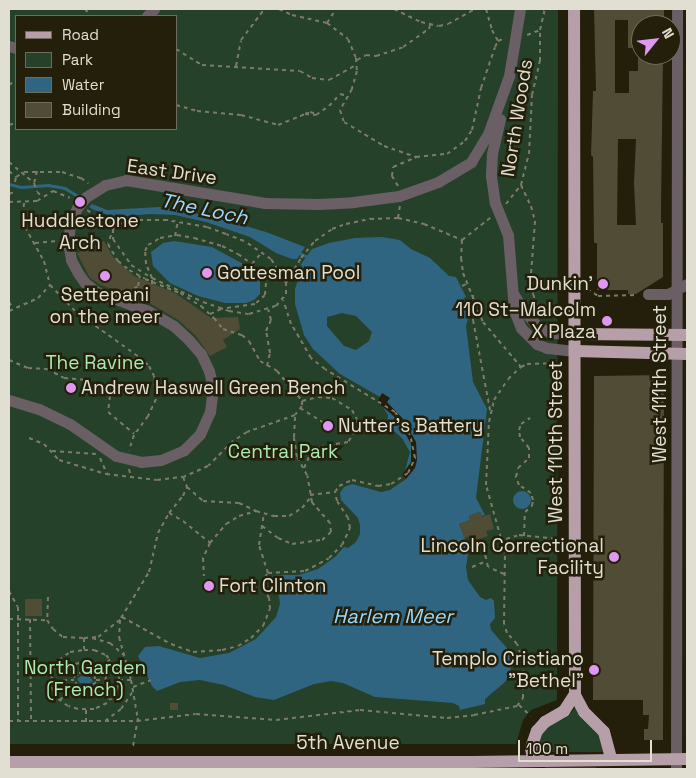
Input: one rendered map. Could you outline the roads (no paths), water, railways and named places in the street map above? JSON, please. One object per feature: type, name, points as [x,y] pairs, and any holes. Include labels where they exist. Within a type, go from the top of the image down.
[{"type":"main road","name":"West 110th Street","points":[[574,9],[575,695]]},
{"type":"main road","points":[[575,334],[682,335]]},
{"type":"main road","points":[[575,351],[682,354]]},
{"type":"main road","points":[[534,765],[531,748],[536,731],[545,722],[564,711],[575,695],[584,712],[604,732],[611,764]]},
{"type":"main road","name":"5th Avenue","points":[[16,764],[463,766],[680,762]]},
{"type":"street","name":"East Drive","points":[[9,400],[55,417],[100,449],[129,460],[147,462],[168,458],[184,450],[196,440],[204,427],[212,404],[212,387],[209,371],[201,354],[189,340],[166,321],[148,311],[97,292],[81,279],[71,260],[68,240],[70,225],[90,194],[111,183],[126,180],[251,201],[281,204],[353,202],[399,196],[438,182],[471,162],[488,134],[503,95],[514,54],[520,9]]},
{"type":"street","name":"West 111th Street","points":[[677,9],[682,286],[680,762]]},
{"type":"street","points":[[503,95],[491,162],[492,183],[498,211],[506,226],[510,243],[513,293],[517,319],[531,339],[542,347],[575,351]]},
{"type":"street","points":[[646,293],[668,294],[682,286]]},
{"type":"street","points":[[513,293],[524,311],[539,328],[553,333],[575,334]]},
{"type":"water","points":[[92,204],[107,210],[159,207],[215,217],[266,232],[305,247],[297,259],[292,259],[276,253],[250,237],[206,222],[175,215],[150,214],[114,217],[89,207]]},
{"type":"water","name":"Harlem Meer","points":[[382,237],[400,240],[411,249],[430,258],[449,276],[456,277],[466,297],[464,298],[469,315],[466,326],[473,382],[487,409],[476,498],[485,515],[482,516],[480,512],[469,516],[470,520],[459,524],[469,548],[466,567],[468,580],[480,597],[486,600],[491,598],[494,601],[495,618],[490,624],[491,630],[507,648],[512,661],[510,674],[505,682],[485,699],[485,704],[460,710],[459,706],[453,703],[375,697],[343,683],[331,681],[314,684],[274,700],[255,697],[224,685],[200,680],[180,682],[157,691],[152,686],[138,656],[145,647],[159,646],[200,658],[229,653],[256,639],[276,617],[280,604],[279,596],[270,584],[269,577],[274,575],[299,575],[318,569],[335,557],[344,547],[348,548],[356,542],[360,534],[360,525],[358,518],[341,500],[340,493],[344,487],[352,484],[381,492],[390,490],[406,479],[402,475],[405,471],[410,452],[402,438],[387,425],[388,415],[377,402],[380,397],[340,374],[313,349],[304,335],[295,304],[295,289],[302,268],[301,264],[312,249],[329,243],[355,238]],"holes":[[[342,313],[356,316],[372,332],[369,341],[356,350],[344,346],[327,326],[327,317]]]},
{"type":"water","name":"Gottesman Pool","points":[[174,241],[212,247],[247,266],[260,280],[260,294],[254,300],[246,303],[225,303],[198,296],[170,283],[153,266],[151,252],[163,243]]},
{"type":"water","points":[[518,491],[526,491],[531,496],[529,507],[518,509],[513,504],[513,496]]},
{"type":"water","points":[[81,676],[90,677],[93,681],[89,684],[80,683],[77,679]]},
{"type":"waterway","name":"The Loch","points":[[9,184],[21,187],[48,185],[65,188],[81,198]]},
{"type":"waterway","name":"The Loch","points":[[297,252],[306,256]]},
{"type":"place","name":"Huddlestone Arch","points":[[80,202]]},
{"type":"place","name":"Gottesman Pool","points":[[207,273]]},
{"type":"place","name":"Settepani on the meer","points":[[105,276]]},
{"type":"place","name":"Dunkin'","points":[[603,284]]},
{"type":"place","name":"110 St–Malcolm X Plaza","points":[[607,321]]},
{"type":"place","name":"Andrew Haswell Green Bench","points":[[71,388]]},
{"type":"place","name":"Nutter's Battery","points":[[328,426]]},
{"type":"place","name":"Lincoln Correctional Facility","points":[[614,557]]},
{"type":"place","name":"Fort Clinton","points":[[209,586]]},
{"type":"place","name":"Templo Cristiano \"Bethel\"","points":[[594,670]]},
{"type":"park label","name":"The Ravine","points":[[95,363]]},
{"type":"park label","name":"Central Park","points":[[283,452]]},
{"type":"park label","name":"North Garden (French)","points":[[85,679]]}]
